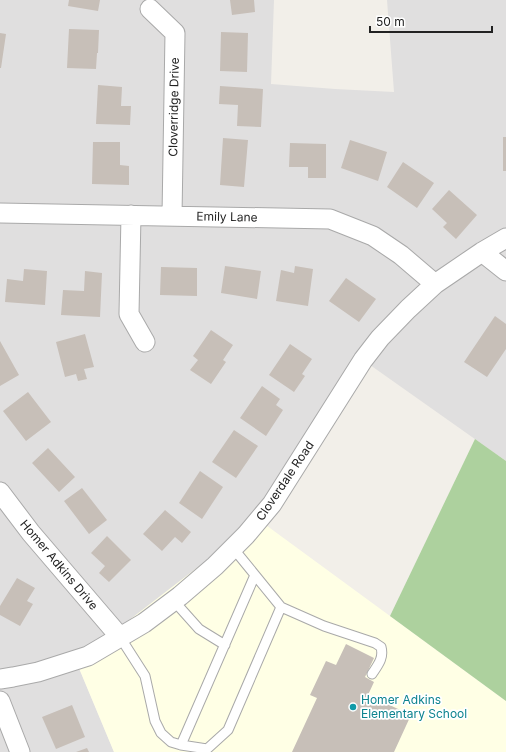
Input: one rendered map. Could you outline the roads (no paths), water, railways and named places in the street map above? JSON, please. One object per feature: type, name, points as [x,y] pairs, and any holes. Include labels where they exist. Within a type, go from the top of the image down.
[{"type":"street","name":"Cloverridge Drive","points":[[150,9],[175,33],[172,216]]},
{"type":"street","name":"Emily Lane","points":[[0,213],[330,219],[373,236],[400,255],[435,284]]},
{"type":"street","points":[[131,215],[129,314],[146,342]]},
{"type":"street","name":"Cloverdale Road","points":[[0,679],[38,672],[88,656],[144,622],[174,601],[215,566],[246,535],[272,504],[368,354],[380,338],[435,284],[482,252],[506,238]]},
{"type":"street","points":[[482,252],[506,271]]},
{"type":"street","name":"Homer Adkins Drive","points":[[0,492],[31,532],[120,637]]},
{"type":"street","points":[[0,701],[20,752]]},
{"type":"lane","points":[[233,548],[281,607],[324,626],[375,643],[381,647],[382,653],[380,660],[372,674]]},
{"type":"lane","points":[[181,745],[255,575]]},
{"type":"lane","points":[[174,601],[199,629],[225,645]]},
{"type":"lane","points":[[120,637],[145,676],[155,721],[161,733],[171,742],[207,749],[228,730],[281,607]]},
{"type":"place","name":"Homer Adkins Elementary School","points":[[353,707]]}]
